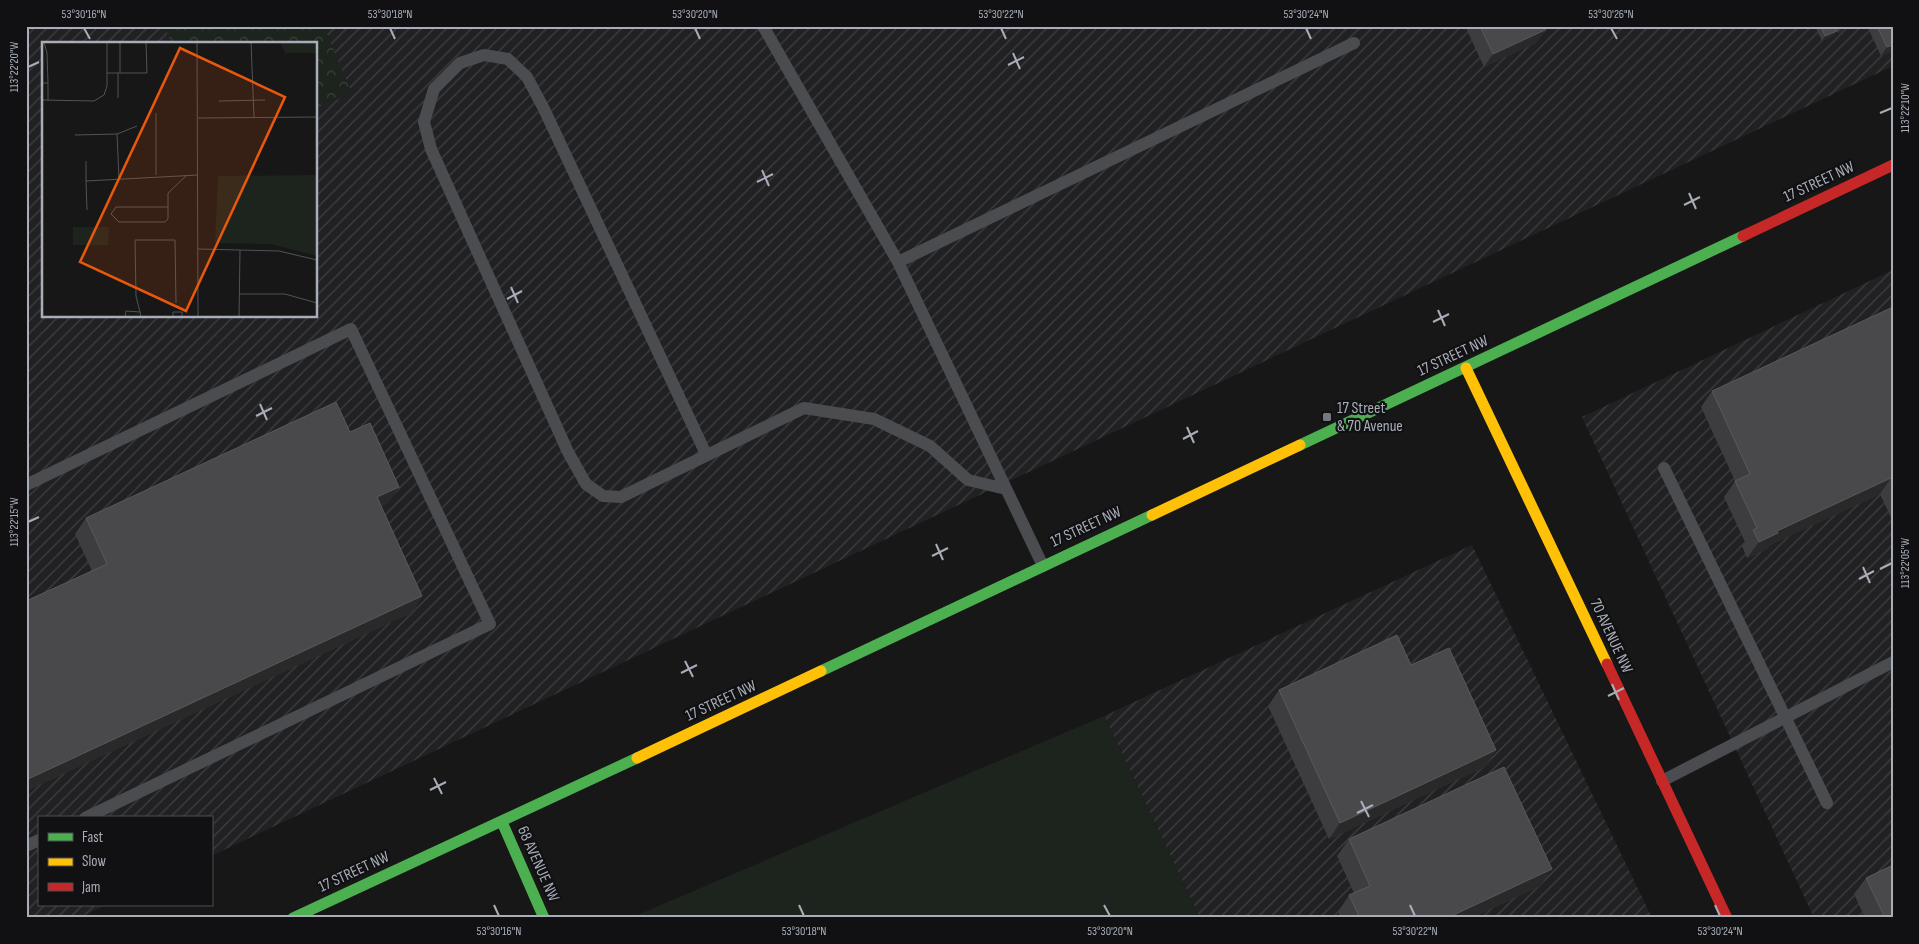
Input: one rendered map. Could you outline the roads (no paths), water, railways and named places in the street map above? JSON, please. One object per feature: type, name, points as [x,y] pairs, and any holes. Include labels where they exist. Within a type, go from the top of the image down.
[{"type":"main road","name":"17 STREET NW","points":[[294,918],[502,822],[1893,165]]},
{"type":"main road","name":"70 AVENUE NW","points":[[1466,368],[1727,918]]},
{"type":"main road","name":"68 AVENUE NW","points":[[502,822],[544,918]]},
{"type":"lane","points":[[763,26],[898,262],[1043,566]]},
{"type":"lane","points":[[898,262],[1354,43]]},
{"type":"lane","points":[[706,454],[544,109],[527,77],[508,59],[484,55],[460,63],[434,89],[424,122],[431,149],[568,452],[586,484],[603,496],[621,497],[804,408],[874,419],[930,446],[968,480],[1006,489]]},
{"type":"lane","points":[[26,485],[351,329],[490,624],[89,816]]},
{"type":"lane","points":[[1664,468],[1827,804]]},
{"type":"lane","points":[[1662,781],[1893,662]]},
{"type":"lane","points":[[26,846],[38,840]]},
{"type":"place","name":"17 Street & 70 Avenue","points":[[1327,417]]}]
